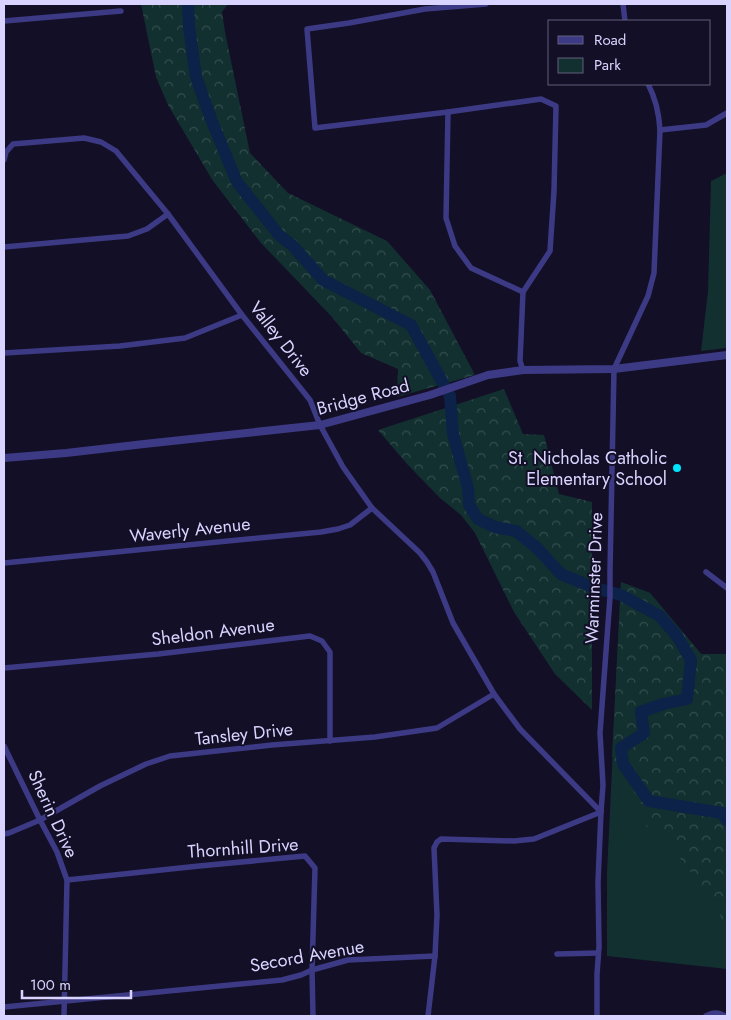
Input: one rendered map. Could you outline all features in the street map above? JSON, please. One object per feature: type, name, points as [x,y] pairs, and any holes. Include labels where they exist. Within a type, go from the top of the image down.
[{"type":"street","points":[[486,4],[425,9],[307,30],[316,128],[541,99],[556,106],[554,191],[550,250],[523,292],[520,361],[523,370]]},
{"type":"street","points":[[623,4],[625,20]]},
{"type":"street","points":[[4,21],[121,10]]},
{"type":"street","name":"Warminster Drive","points":[[596,1016],[598,882],[603,785],[600,733],[610,597],[614,369],[648,296],[654,273],[660,130],[659,113],[654,94],[649,85]]},
{"type":"street","points":[[448,112],[446,218],[455,246],[471,268],[523,292]]},
{"type":"street","points":[[660,130],[706,125],[727,113]]},
{"type":"street","name":"Valley Drive","points":[[4,160],[6,152],[13,144],[84,138],[101,142],[116,151],[168,214],[242,315],[310,400],[320,425],[343,468],[372,508],[420,553],[427,562],[433,572],[453,623],[494,694]]},
{"type":"street","points":[[4,247],[128,236],[147,229],[168,214]]},
{"type":"street","points":[[4,353],[120,346],[185,338],[242,315]]},
{"type":"street","name":"Bridge Road","points":[[4,458],[320,425],[430,394],[488,375],[523,370],[614,369],[727,355]]},
{"type":"street","name":"Waverly Avenue","points":[[4,563],[321,532],[338,529],[350,524],[372,508]]},
{"type":"street","points":[[706,572],[727,588]]},
{"type":"street","name":"Sheldon Avenue","points":[[4,668],[158,654],[310,636],[322,641],[330,652],[330,741]]},
{"type":"street","points":[[428,1016],[435,956],[437,915],[434,848],[437,842],[441,839],[514,841],[534,838],[601,812],[520,729],[494,694]]},
{"type":"street","name":"Tansley Drive","points":[[4,834],[9,834],[40,820],[100,786],[146,764],[170,756],[272,745],[375,737],[437,728],[494,694]]},
{"type":"street","name":"Sherin Drive","points":[[4,746],[57,852],[67,880],[64,1016]]},
{"type":"street","name":"Thornhill Drive","points":[[67,880],[305,856],[315,868],[312,970]]},
{"type":"street","points":[[557,954],[598,953]]},
{"type":"street","name":"Secord Avenue","points":[[4,1007],[282,980],[301,976],[312,970],[348,960],[435,956]]},
{"type":"street","points":[[312,970],[313,1016]]},
{"type":"street","points":[[706,1016],[717,1012],[724,1016]]},
{"type":"green space","points":[[141,4],[228,4],[222,12],[250,153],[288,193],[387,241],[430,290],[475,375],[397,397],[398,369],[361,353],[332,317],[261,243],[213,181],[168,105],[156,77]]},
{"type":"green space","points":[[727,173],[727,348],[701,351],[708,291],[711,181]]},
{"type":"green space","points":[[504,389],[523,434],[544,435],[559,494],[592,502],[592,710],[555,674],[514,612],[475,533],[461,515],[440,498],[407,464],[378,430]]},
{"type":"green space","points":[[621,582],[650,593],[701,654],[727,654],[727,969],[607,956],[607,872]]},
{"type":"green space","points":[[621,582],[650,593],[701,654],[727,654],[727,938],[719,909],[669,844],[646,826],[641,804],[612,756]]},
{"type":"waterway","points":[[188,4],[189,27],[196,77],[237,182],[279,235],[293,246],[323,280],[411,325],[450,396],[453,434],[468,488],[469,505],[478,519],[495,527],[516,531],[537,548],[561,574],[592,587],[621,595],[660,616],[677,636],[691,660],[687,699],[663,704],[641,712],[644,733],[621,748],[623,764],[649,801],[722,813],[727,820]]},
{"type":"place","name":"St. Nicholas Catholic Elementary School","points":[[677,468]]}]
